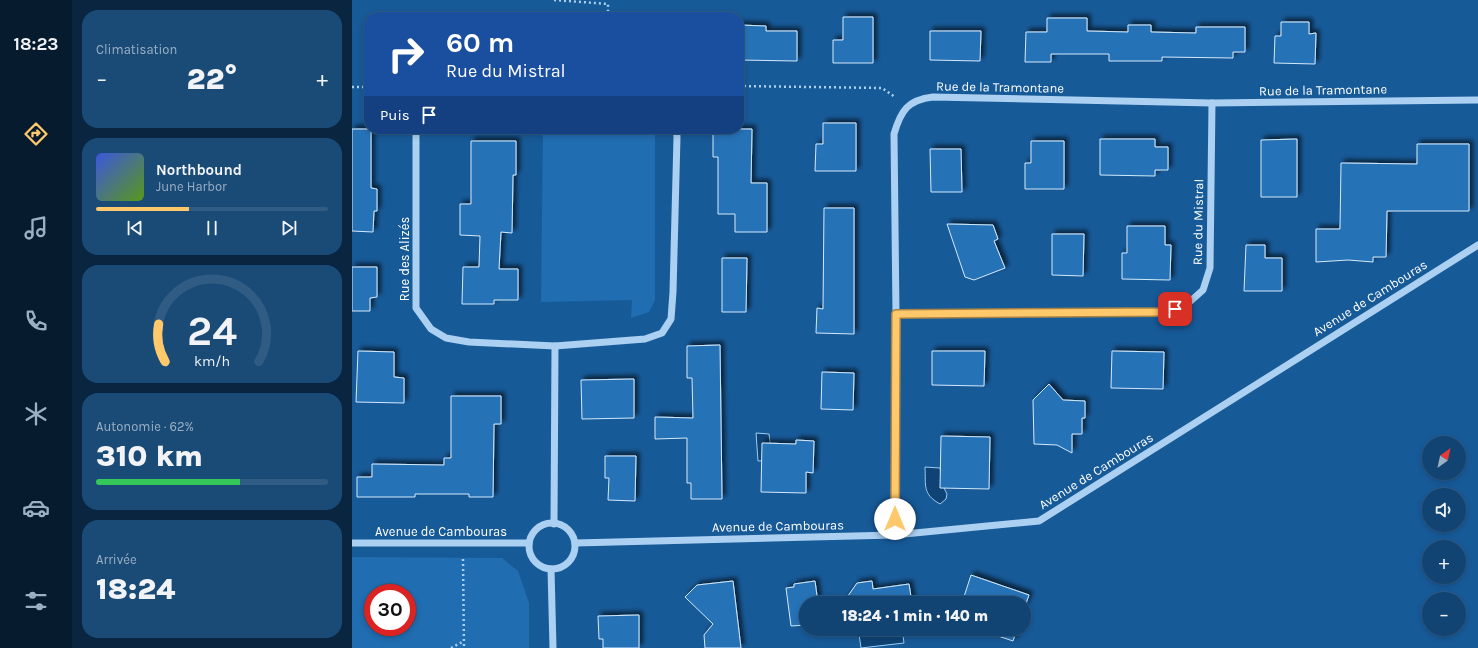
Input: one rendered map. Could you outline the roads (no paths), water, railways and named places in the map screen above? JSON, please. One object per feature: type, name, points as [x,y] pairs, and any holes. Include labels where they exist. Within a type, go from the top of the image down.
[{"type":"street","name":"Rue de la Tramontane","points":[[896,314],[894,134],[898,119],[908,106],[920,99],[933,97],[1212,103],[1478,100]]},
{"type":"street","name":"Rue du Mistral","points":[[896,314],[1164,312],[1185,306],[1203,290],[1210,268],[1212,103]]},
{"type":"street","name":"Rue des Alizés","points":[[416,134],[416,308],[432,329],[446,338],[469,342],[555,346],[645,339],[662,333],[671,319],[677,134]]},
{"type":"street","name":"Avenue de Cambouras","points":[[575,543],[894,535],[1039,521],[1478,245]]},
{"type":"street","points":[[894,535],[896,314]]},
{"type":"street","points":[[554,524],[555,346]]},
{"type":"street","points":[[546,524],[554,524],[567,529],[572,534],[575,543],[575,550],[568,564],[561,568],[551,569],[539,565],[533,560],[529,543],[530,538],[539,527],[546,524]]},
{"type":"street","name":"Avenue de Cambouras","points":[[352,543],[529,543]]},
{"type":"street","points":[[551,569],[553,648]]}]
